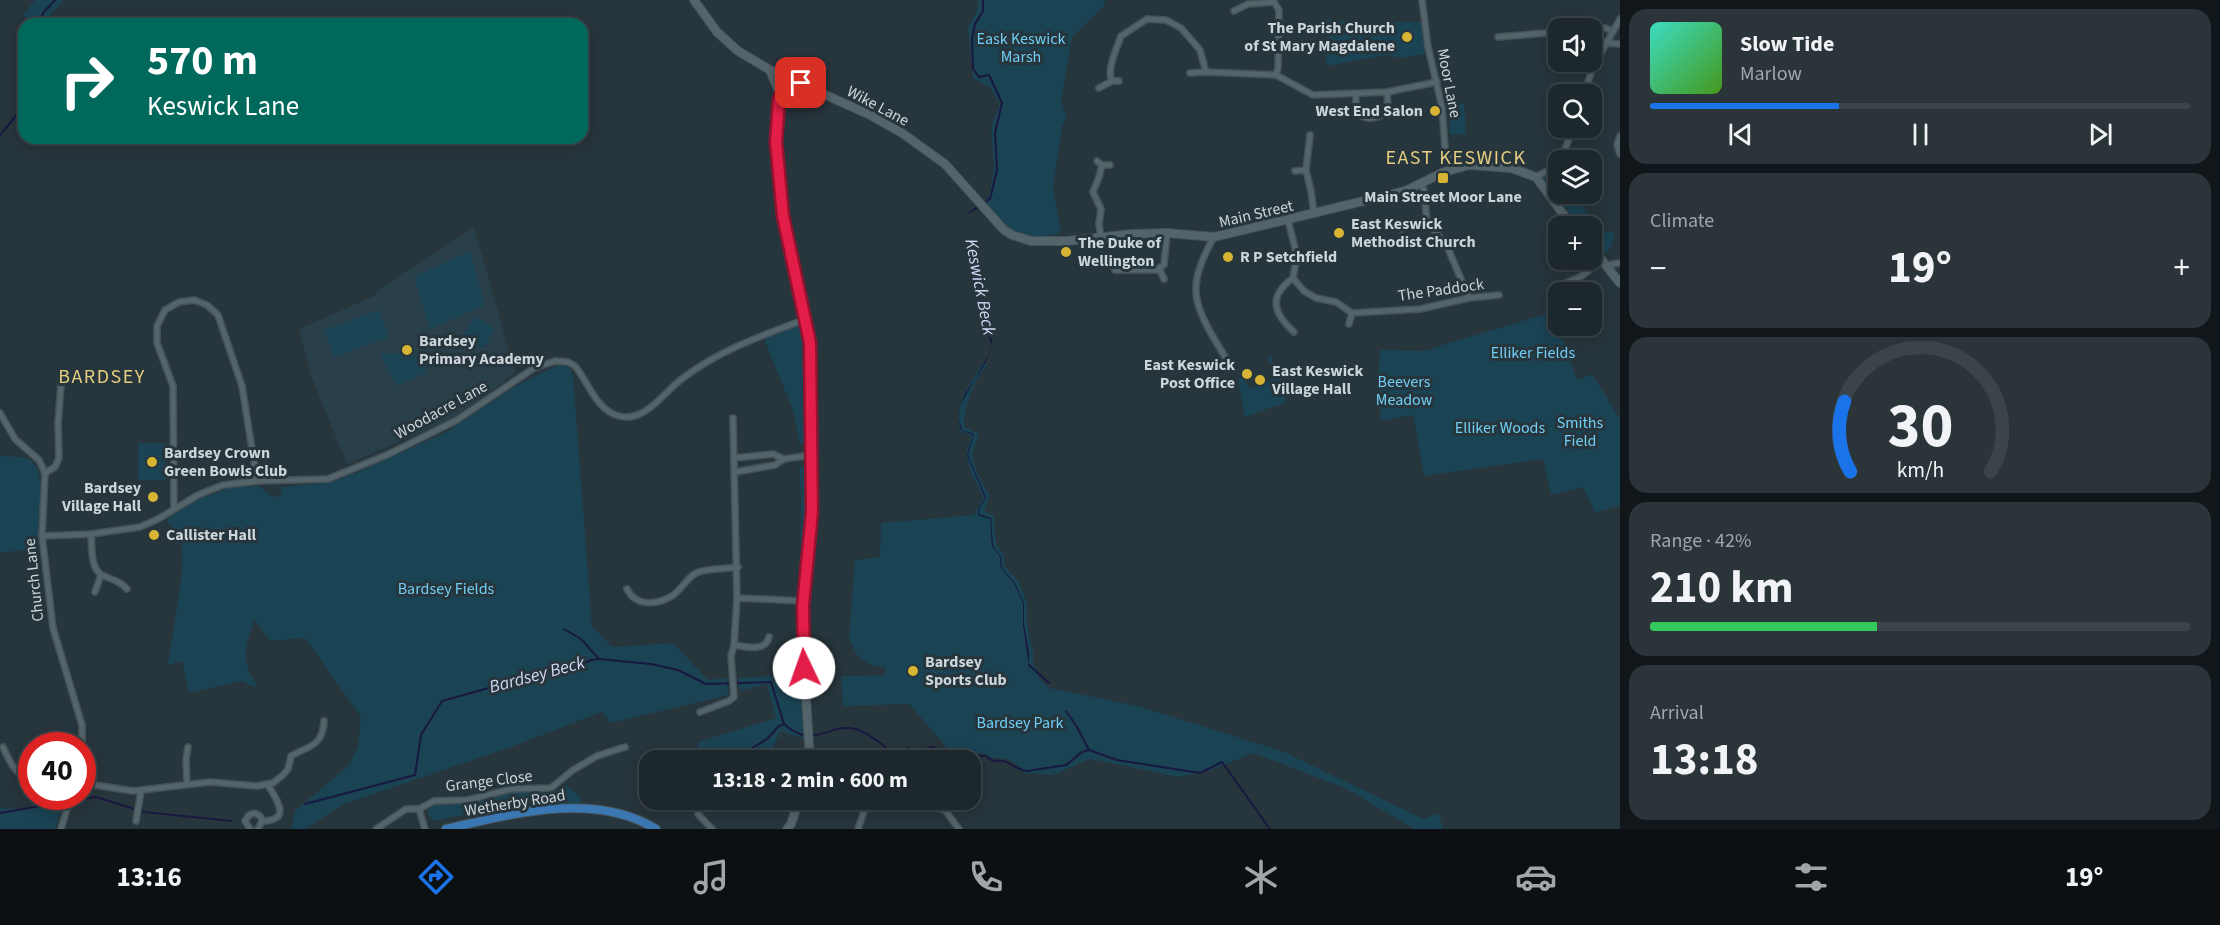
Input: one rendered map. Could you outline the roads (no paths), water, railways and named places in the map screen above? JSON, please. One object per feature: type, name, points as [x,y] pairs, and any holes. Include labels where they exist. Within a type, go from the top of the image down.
[{"type":"main road","name":"Wetherby Road","points":[[447,829],[509,815],[572,808],[613,813],[656,829]]},
{"type":"street","name":"Wike Lane","points":[[694,0],[727,42],[738,51],[770,70],[868,114],[902,133],[945,164],[982,205]]},
{"type":"street","name":"Moor Lane","points":[[1422,0],[1428,47],[1442,107],[1445,148],[1456,168]]},
{"type":"street","points":[[1234,11],[1248,2],[1274,3],[1279,10],[1276,75]]},
{"type":"street","points":[[1112,81],[1108,75],[1121,36],[1146,19],[1166,20],[1181,27],[1200,50],[1206,72]]},
{"type":"street","points":[[1587,84],[1593,67],[1620,19]]},
{"type":"street","points":[[1602,28],[1613,31]]},
{"type":"street","points":[[1498,37],[1548,33]]},
{"type":"street","points":[[1606,43],[1620,44]]},
{"type":"street","points":[[770,70],[780,94]]},
{"type":"street","points":[[1190,73],[1276,75],[1313,95],[1388,92],[1437,82]]},
{"type":"street","points":[[790,78],[780,94],[776,122],[779,184],[791,259],[810,343],[812,512],[802,636],[810,750]]},
{"type":"street","points":[[1099,88],[1112,81],[1119,81]]},
{"type":"street","points":[[1356,95],[1356,109],[1360,114],[1366,117],[1377,117],[1384,115],[1388,109],[1388,92]]},
{"type":"street","points":[[1310,135],[1306,170],[1314,214]]},
{"type":"street","points":[[1620,136],[1617,146],[1620,154]]},
{"type":"street","points":[[1101,238],[1099,224],[1101,209],[1094,199],[1093,192],[1100,177],[1099,163],[1110,165]]},
{"type":"street","name":"Main Street","points":[[982,205],[1004,230],[1021,238],[1047,242],[1132,234],[1214,237],[1405,191],[1456,168],[1469,165],[1497,166],[1523,171],[1536,177]]},
{"type":"street","points":[[1295,171],[1306,170]]},
{"type":"street","points":[[1548,170],[1536,177],[1565,216]]},
{"type":"street","points":[[1421,184],[1425,194],[1427,222],[1447,246],[1469,298]]},
{"type":"street","points":[[1288,220],[1296,256],[1293,278],[1282,286],[1277,296],[1276,308],[1282,321],[1294,332]]},
{"type":"street","points":[[1401,229],[1427,222]]},
{"type":"street","points":[[1115,270],[1159,268],[1164,265],[1167,234]]},
{"type":"street","points":[[1214,237],[1204,255],[1195,287],[1202,316],[1227,360]]},
{"type":"street","points":[[1602,260],[1620,283]]},
{"type":"street","points":[[1568,282],[1604,262],[1620,263]]},
{"type":"street","points":[[1159,268],[1164,279]]},
{"type":"street","name":"The Paddock","points":[[1293,278],[1304,291],[1316,298],[1336,302],[1352,313],[1420,309],[1469,298],[1499,295]]},
{"type":"street","points":[[174,508],[172,386],[157,343],[157,326],[165,310],[179,302],[194,300],[207,305],[218,315],[242,386],[257,481]]},
{"type":"street","points":[[1349,324],[1352,313]]},
{"type":"street","name":"Woodacre Lane","points":[[42,536],[91,534],[140,527],[198,495],[223,485],[257,481],[328,479],[389,454],[457,420],[534,368],[555,361],[568,362],[575,366],[605,410],[622,417],[639,416],[683,377],[717,355],[806,319]]},
{"type":"street","points":[[0,413],[15,439],[39,459],[45,473],[55,466],[58,458],[62,373]]},
{"type":"street","points":[[700,712],[732,700],[734,688],[731,656],[734,645],[738,567],[733,418]]},
{"type":"street","points":[[734,458],[772,454],[784,459]]},
{"type":"street","points":[[735,472],[775,465],[784,459],[810,455]]},
{"type":"street","name":"Church Lane","points":[[45,473],[42,536],[53,628],[82,725],[82,732]]},
{"type":"street","points":[[91,534],[96,570],[101,575],[117,580],[127,589]]},
{"type":"street","points":[[627,589],[636,601],[653,602],[673,595],[687,580],[702,570],[738,567]]},
{"type":"street","points":[[95,592],[101,575]]},
{"type":"street","points":[[737,598],[804,601]]},
{"type":"street","points":[[734,645],[764,646],[768,643],[769,637]]},
{"type":"street","points":[[96,785],[141,790],[187,783],[210,782],[256,786],[268,784],[284,776],[291,756],[310,748],[318,741],[324,721]]},
{"type":"street","points":[[3,747],[18,773]]},
{"type":"street","points":[[187,783],[185,764],[188,747]]},
{"type":"street","name":"Grange Close","points":[[376,829],[406,809],[419,808],[434,801],[468,800],[511,789],[550,788],[573,770],[597,756],[625,747]]},
{"type":"street","points":[[262,821],[275,819],[280,810],[279,800],[268,784]]},
{"type":"street","points":[[136,821],[141,790]]},
{"type":"street","points":[[419,808],[425,829]]},
{"type":"street","points":[[61,829],[67,810]]},
{"type":"street","points":[[787,829],[796,810]]},
{"type":"street","points":[[858,829],[865,810]]},
{"type":"street","points":[[945,810],[959,829]]},
{"type":"street","points":[[249,829],[245,821],[250,814],[259,815],[262,821]]},
{"type":"street","points":[[698,814],[712,829]]},
{"type":"street","points":[[258,829],[262,821]]},
{"type":"waterway","points":[[42,18],[43,13],[55,0]]},
{"type":"waterway","name":"Keswick Beck","points":[[983,0],[983,11],[975,24],[972,38],[973,69],[979,77],[989,75],[1002,103],[995,133],[997,170],[990,199],[986,201]]},
{"type":"waterway","points":[[0,135],[18,113]]},
{"type":"waterway","points":[[564,629],[581,639],[598,658]]},
{"type":"waterway","name":"Bardsey Beck","points":[[305,804],[415,775],[421,735],[442,701],[532,676],[575,668],[591,660],[599,659],[651,664],[678,670],[706,684],[771,682],[784,724],[795,732],[813,736],[838,729],[856,729],[883,745],[893,758],[907,748],[920,752],[931,747],[957,754],[986,756],[993,761],[1007,762],[1027,771],[1066,765],[1082,752],[1089,750]]},
{"type":"waterway","name":"Keswick Beck","points":[[1029,665],[1049,683]]},
{"type":"waterway","name":"Keswick Beck","points":[[1066,711],[1089,750],[1117,760],[1200,773],[1222,762],[1270,829]]},
{"type":"waterway","points":[[749,750],[767,739],[779,726],[784,724]]},
{"type":"waterway","name":"Keswick Beck","points":[[96,797],[144,812],[232,821]]},
{"type":"waterway","name":"Keswick Beck","points":[[0,813],[18,810]]},
{"type":"place","name":"The Parish Church of St Mary Magdalene","points":[[1407,37]]},
{"type":"place","name":"West End Salon","points":[[1435,111]]},
{"type":"place","name":"Main Street Moor Lane","points":[[1443,178]]},
{"type":"place","name":"East Keswick Methodist Church","points":[[1339,233]]},
{"type":"place","name":"The Duke of Wellington","points":[[1066,252]]},
{"type":"place","name":"R P Setchfield","points":[[1228,257]]},
{"type":"place","name":"Bardsey Primary Academy","points":[[407,350]]},
{"type":"place","name":"East Keswick Post Office","points":[[1247,374]]},
{"type":"place","name":"East Keswick Village Hall","points":[[1260,380]]},
{"type":"place","name":"Bardsey Crown Green Bowls Club","points":[[152,462]]},
{"type":"place","name":"Bardsey Village Hall","points":[[153,497]]},
{"type":"place","name":"Callister Hall","points":[[154,535]]},
{"type":"place","name":"Bardsey Sports Club","points":[[913,671]]},
{"type":"district","name":"EAST KESWICK","points":[[1456,158]]},
{"type":"district","name":"BARDSEY","points":[[102,377]]},
{"type":"park label","name":"Eask Keswick Marsh","points":[[1021,48]]},
{"type":"park label","name":"Elliker Fields","points":[[1533,353]]},
{"type":"park label","name":"Beevers Meadow","points":[[1404,391]]},
{"type":"park label","name":"Elliker Woods","points":[[1500,428]]},
{"type":"park label","name":"Smiths Field","points":[[1580,432]]},
{"type":"park label","name":"Bardsey Fields","points":[[446,589]]},
{"type":"park label","name":"Bardsey Park","points":[[1020,723]]}]
